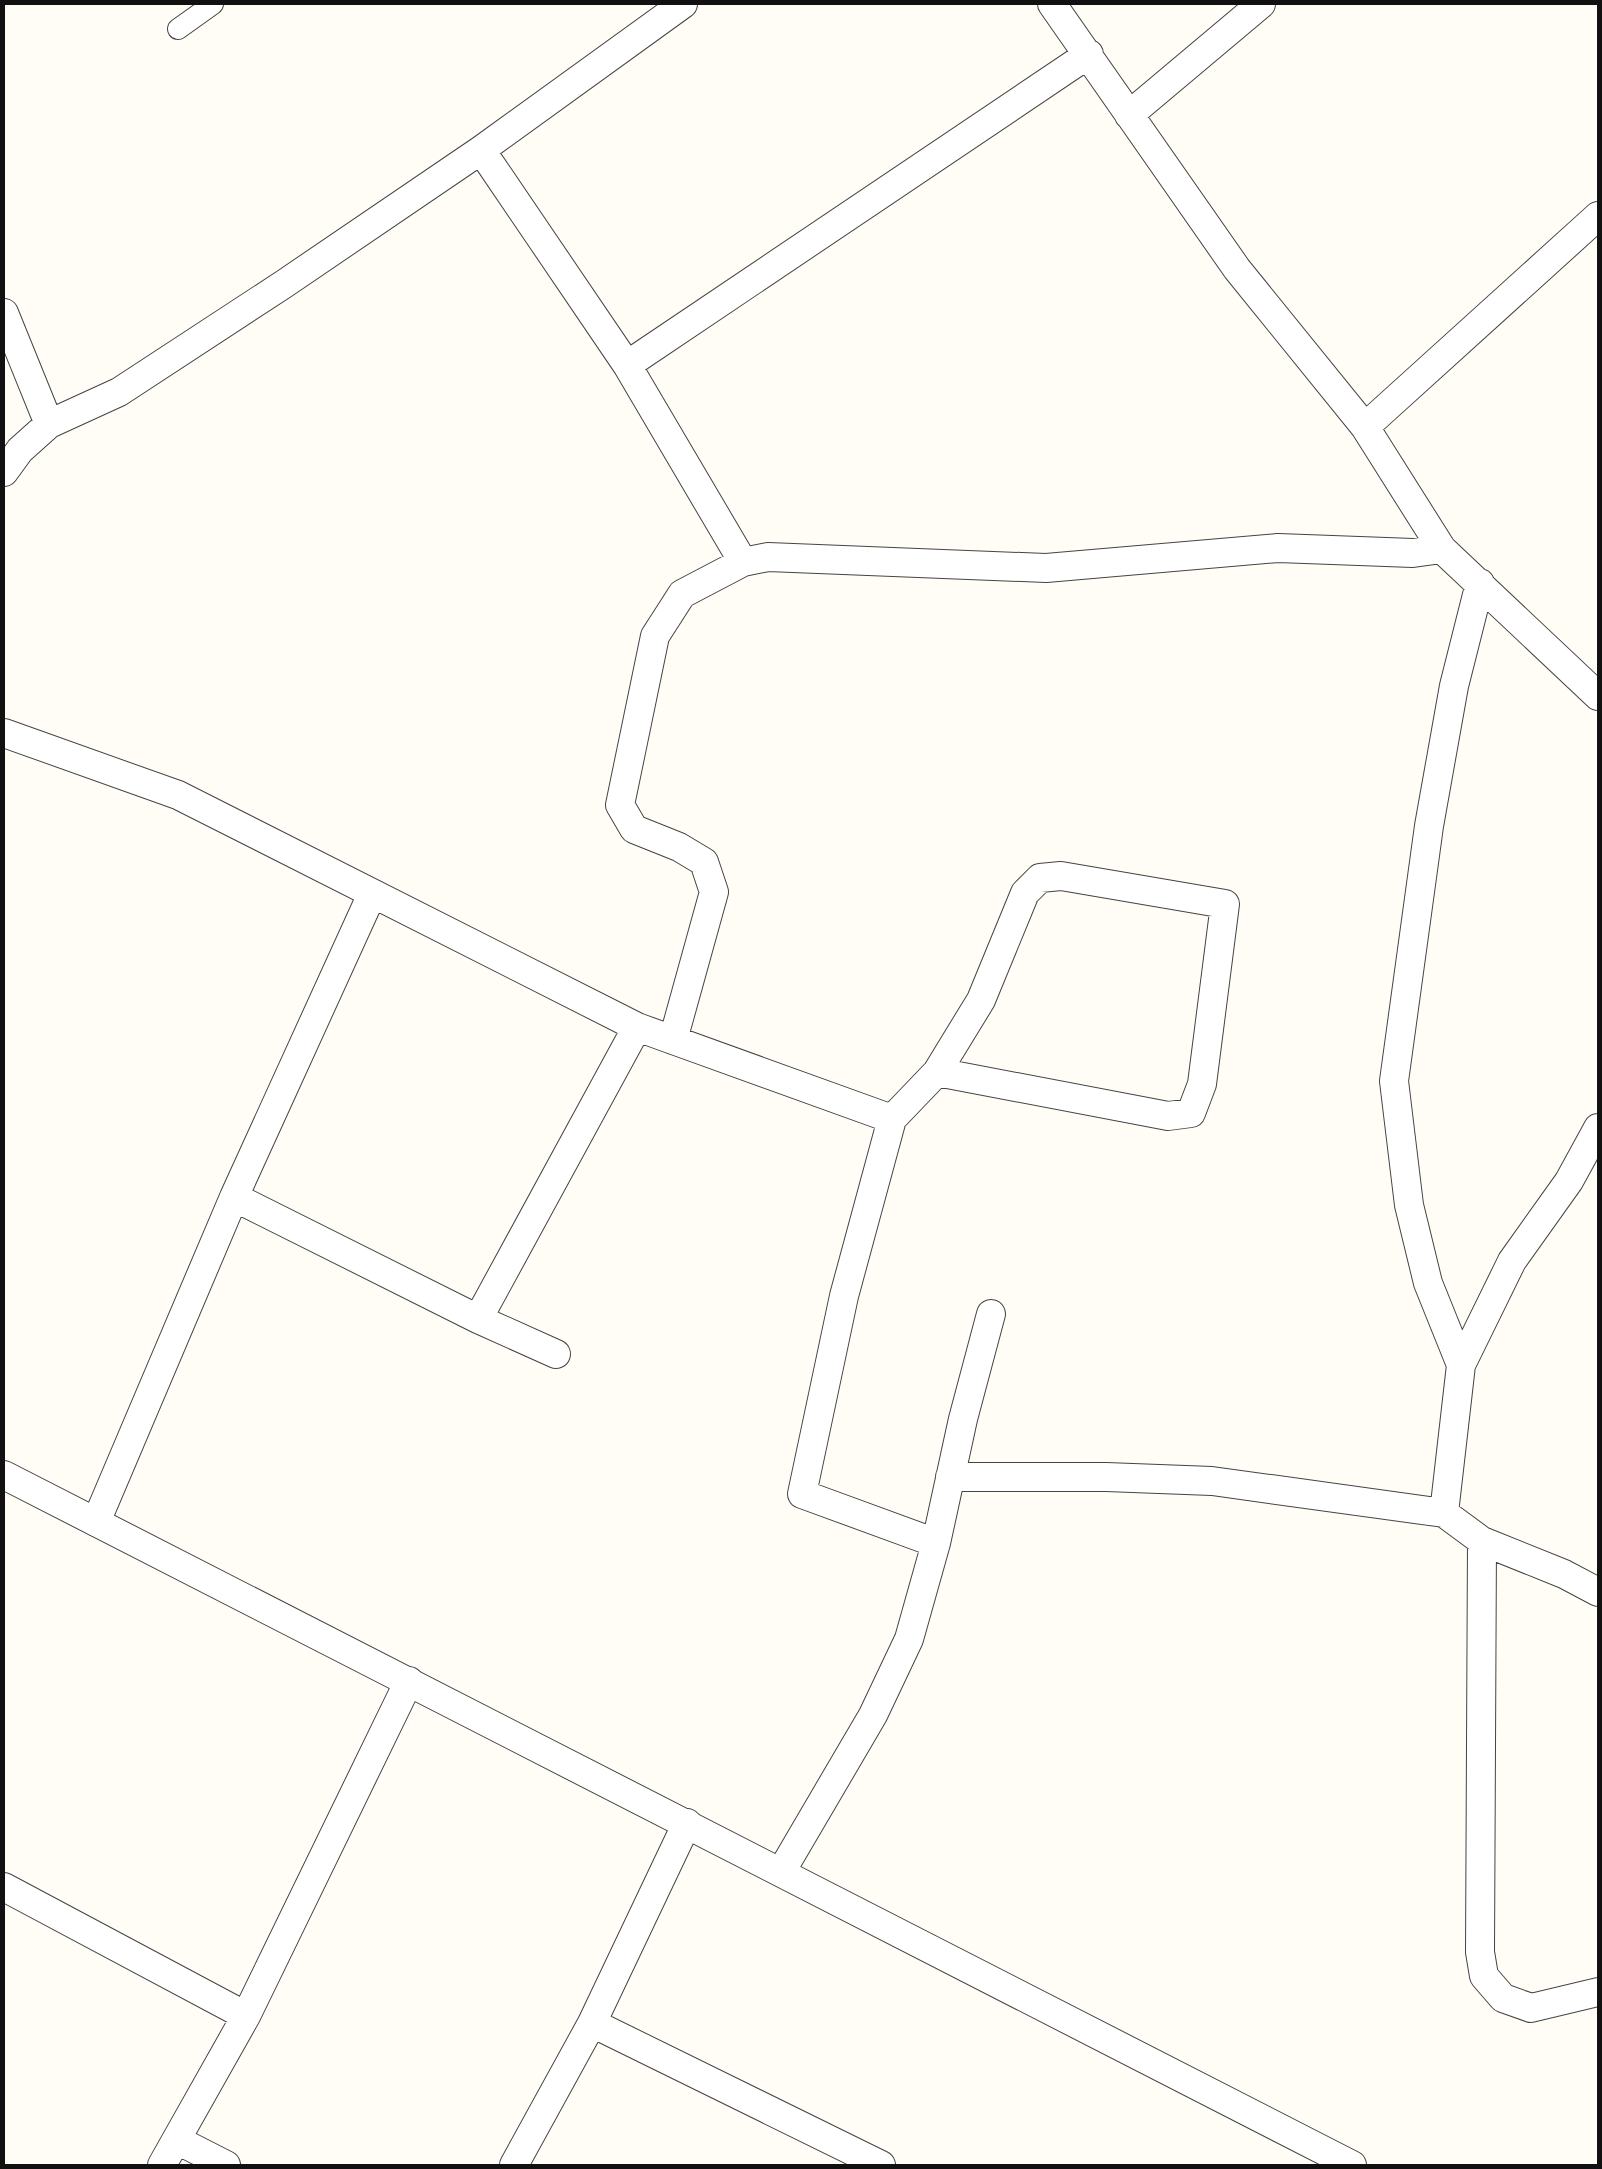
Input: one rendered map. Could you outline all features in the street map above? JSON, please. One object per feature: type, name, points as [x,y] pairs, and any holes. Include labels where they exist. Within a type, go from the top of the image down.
[{"type":"street","points":[[4,472],[20,450],[49,424],[118,392],[481,150],[683,4]]},
{"type":"street","points":[[1052,4],[1089,54],[1129,115],[1237,269],[1366,427],[1442,549],[1598,696]]},
{"type":"street","points":[[1129,115],[1261,4]]},
{"type":"street","points":[[627,365],[1089,54]]},
{"type":"street","points":[[481,150],[627,365],[742,562]]},
{"type":"street","points":[[1366,427],[1598,216]]},
{"type":"street","points":[[4,313],[49,424]]},
{"type":"street","points":[[673,1040],[714,892],[704,862],[679,847],[634,829],[620,805],[655,636],[682,594],[742,562],[768,557],[1046,568],[1278,548],[1413,553],[1442,549]]},
{"type":"street","points":[[1461,1365],[1428,1283],[1409,1205],[1394,1081],[1429,826],[1454,686],[1480,583]]},
{"type":"street","points":[[4,733],[178,795],[637,1028],[892,1119]]},
{"type":"street","points":[[936,1542],[802,1494],[844,1296],[892,1119],[937,1072],[980,1000],[1026,892],[1040,878],[1061,876],[1225,904],[1202,1084],[1191,1113],[1168,1116],[937,1072]]},
{"type":"street","points":[[96,1522],[234,1197],[372,894]]},
{"type":"street","points":[[478,1318],[637,1028]]},
{"type":"street","points":[[1444,1513],[1461,1365],[1512,1261],[1569,1181],[1598,1128]]},
{"type":"street","points":[[234,1197],[478,1318],[556,1354]]},
{"type":"street","points":[[781,1872],[873,1716],[905,1648],[936,1542],[950,1477],[991,1314]]},
{"type":"street","points":[[4,1475],[687,1823],[1340,2163]]},
{"type":"street","points":[[950,1477],[1106,1477],[1212,1481],[1444,1513],[1482,1541],[1564,1574],[1598,1592]]},
{"type":"street","points":[[1482,1541],[1480,1952],[1484,1976],[1503,1998],[1531,2008],[1598,1992]]},
{"type":"street","points":[[162,2165],[246,2016],[409,1682]]},
{"type":"street","points":[[514,2165],[592,2023],[687,1823]]},
{"type":"street","points":[[4,1887],[246,2016]]},
{"type":"street","points":[[592,2023],[880,2165]]},
{"type":"street","points":[[177,2140],[226,2165]]},
{"type":"lane","points":[[178,29],[213,4]]}]
